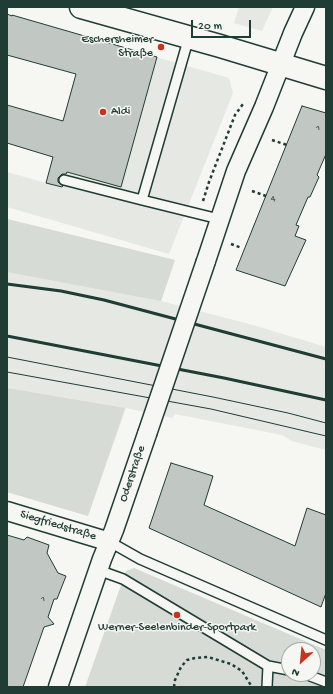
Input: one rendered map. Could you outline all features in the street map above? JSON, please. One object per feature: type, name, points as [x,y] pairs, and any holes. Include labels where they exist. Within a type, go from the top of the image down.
[{"type":"street","points":[[81,7],[189,37],[326,78]]},
{"type":"street","points":[[219,219],[236,171],[305,7]]},
{"type":"street","name":"Oderstraße","points":[[58,687],[98,570],[110,542],[219,219]]},
{"type":"street","name":"Siegfriedstraße","points":[[7,511],[110,542]]},
{"type":"lane","points":[[142,200],[189,37]]},
{"type":"lane","points":[[64,180],[219,219]]},
{"type":"lane","points":[[110,542],[140,559],[326,640]]},
{"type":"lane","points":[[98,570],[123,579],[268,666],[281,668]]},
{"type":"lane","points":[[267,687],[268,666]]},
{"type":"path","points":[[272,140],[287,145]]},
{"type":"path","points":[[252,191],[266,196]]},
{"type":"path","points":[[230,243],[242,248]]},
{"type":"path","points":[[174,687],[175,680],[181,667],[187,660],[208,657],[231,664],[242,671],[252,687]]},
{"type":"shaded area","points":[[239,7],[273,7],[262,31],[234,23]]},
{"type":"shaded area","points":[[86,37],[229,78],[233,93],[169,254],[7,207],[7,172],[46,183]]},
{"type":"shaded area","points":[[7,219],[175,260],[161,301],[253,325],[326,347],[326,450],[292,441],[282,435],[175,414],[173,418],[126,408],[88,516],[7,492]]},
{"type":"shaded area","points":[[7,219],[175,260],[161,301],[7,272]]},
{"type":"shaded area","points":[[7,388],[125,408],[88,516],[7,492]]},
{"type":"shaded area","name":"Werner-Seelenbinder-Sportpark","points":[[134,568],[307,642],[281,642],[281,682],[321,682],[321,648],[326,650],[326,687],[85,687],[126,571]]},
{"type":"building","name":"Aldi","points":[[7,14],[157,57],[121,187],[67,172],[58,178],[58,182],[63,186],[62,187],[46,183],[53,157],[7,143],[7,105],[63,121],[76,74],[7,55]]},
{"type":"building","points":[[302,106],[326,113],[326,154],[317,175],[319,177],[310,197],[308,197],[296,225],[299,226],[295,236],[306,240],[285,286],[236,270]]},
{"type":"building","points":[[171,463],[213,476],[204,505],[295,546],[307,508],[326,515],[326,593],[321,607],[149,528]]},
{"type":"building","points":[[7,535],[24,540],[27,537],[49,545],[47,553],[58,573],[66,576],[57,599],[54,599],[48,617],[54,624],[44,627],[23,687],[7,687]]},
{"type":"tram line","points":[[7,357],[213,397],[288,413],[326,423]]},
{"type":"tram line","points":[[7,372],[211,409],[326,436]]},
{"type":"railway","points":[[7,284],[61,291],[104,300],[326,359]]},
{"type":"railway","points":[[7,336],[224,378],[326,400]]},
{"type":"place","name":"Eschersheimer Straße","points":[[161,47]]},
{"type":"place","name":"Aldi","points":[[103,112]]},
{"type":"place","name":"Werner-Seelenbinder-Sportpark","points":[[177,615]]}]
